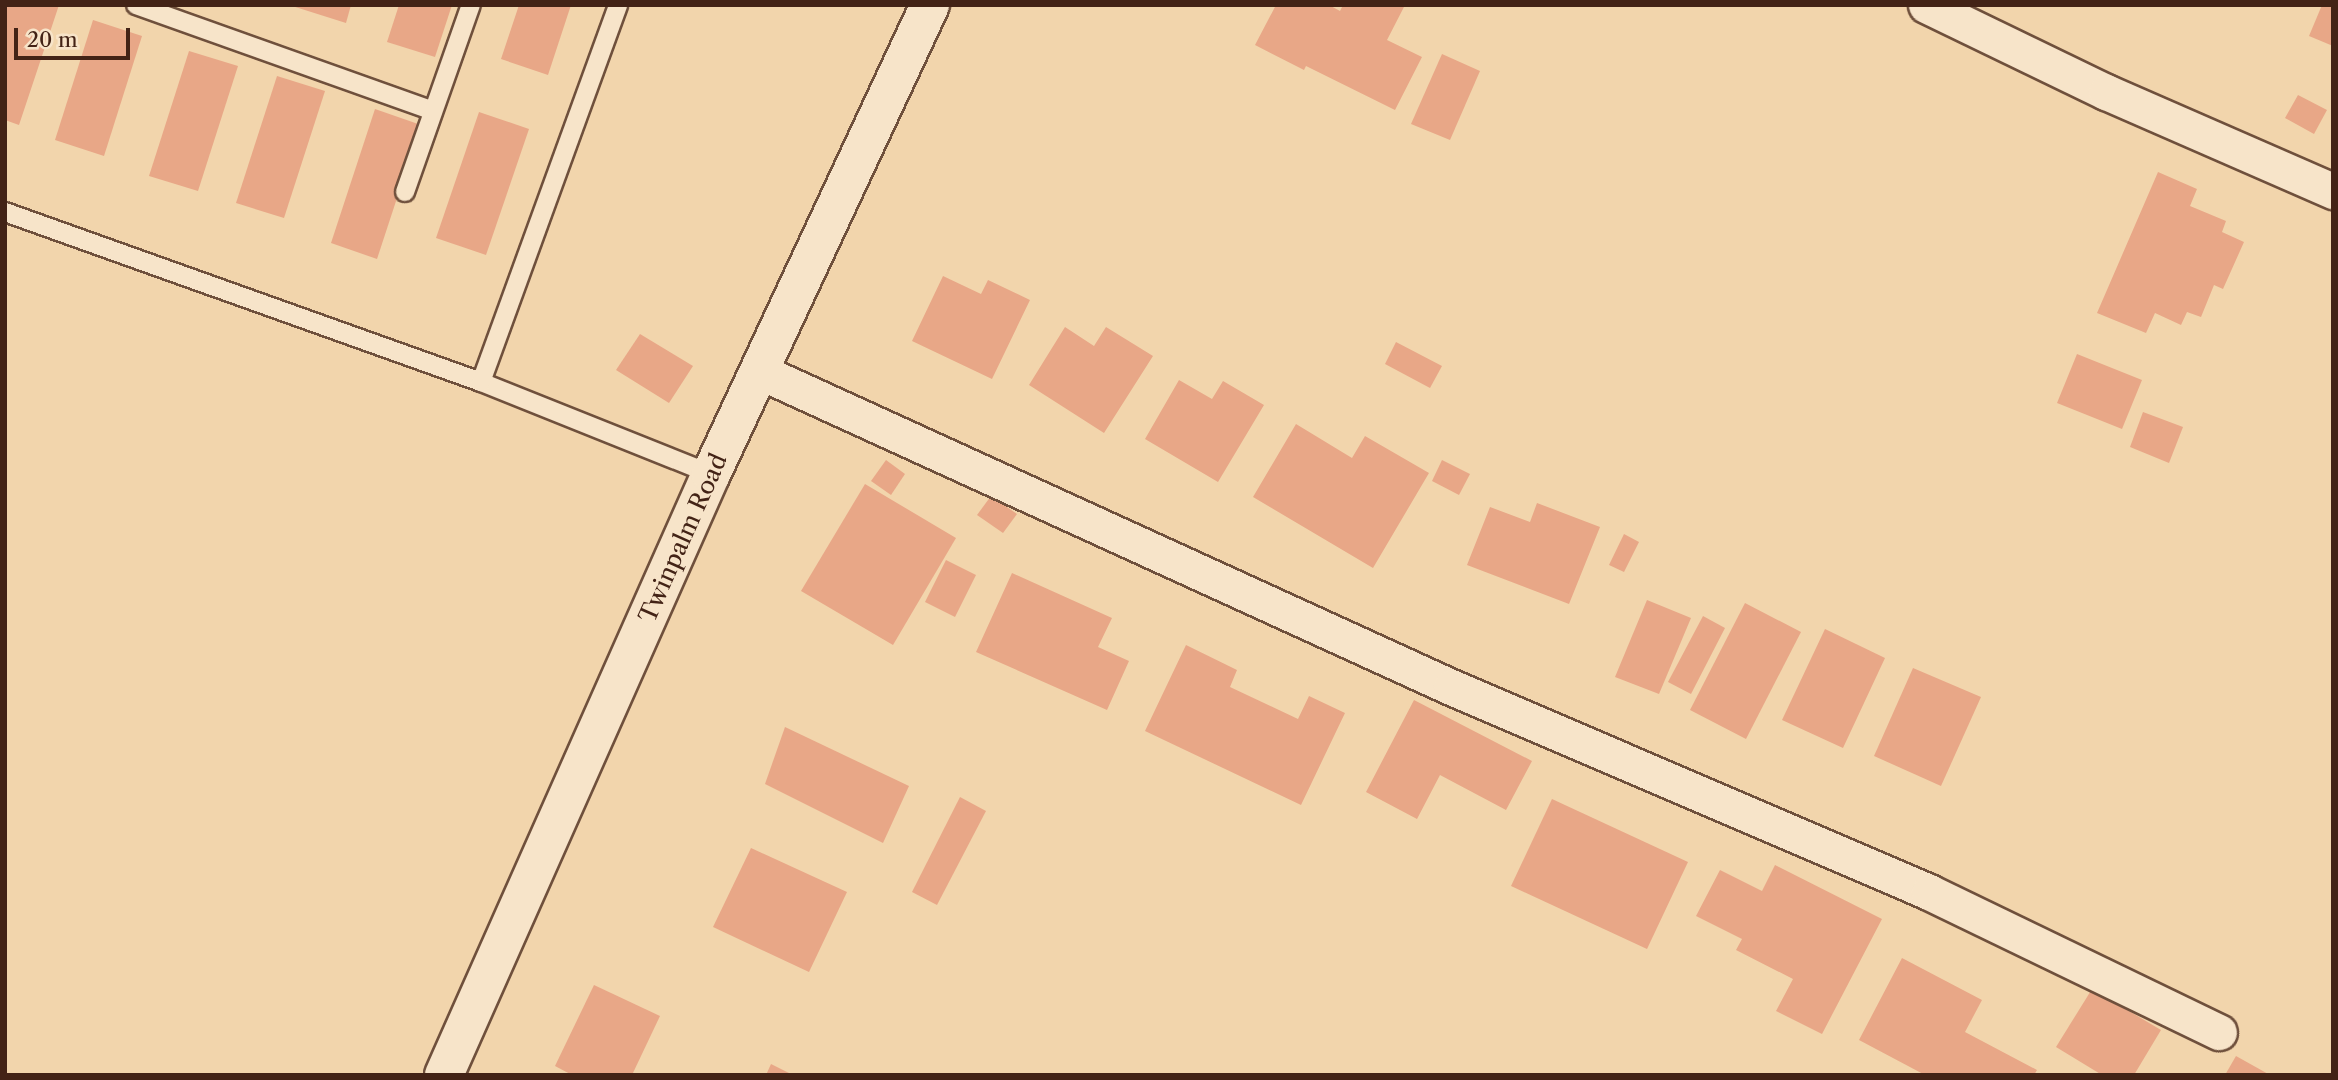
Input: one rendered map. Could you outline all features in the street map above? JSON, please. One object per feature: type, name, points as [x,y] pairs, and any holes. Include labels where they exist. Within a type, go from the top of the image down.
[{"type":"main road","name":"Twinpalm Road","points":[[444,1075],[711,474],[761,372],[930,5]]},
{"type":"street","points":[[1926,5],[2106,92],[2333,191]]},
{"type":"street","points":[[761,372],[1451,687],[1929,892],[2219,1032]]},
{"type":"lane","points":[[136,5],[433,111]]},
{"type":"lane","points":[[405,191],[471,5]]},
{"type":"lane","points":[[481,382],[618,5]]},
{"type":"lane","points":[[5,212],[481,382],[711,474]]},
{"type":"building","points":[[5,5],[59,5],[19,125],[5,120]]},
{"type":"building","points":[[289,5],[351,5],[346,23]]},
{"type":"building","points":[[399,5],[452,5],[435,57],[387,42]]},
{"type":"building","points":[[519,5],[571,5],[548,75],[501,59]]},
{"type":"building","points":[[1276,5],[1329,5],[1340,11],[1343,5],[1405,5],[1387,40],[1422,57],[1395,110],[1306,66],[1304,70],[1255,45]]},
{"type":"building","points":[[2322,5],[2333,5],[2333,46],[2309,36]]},
{"type":"building","points":[[93,20],[142,36],[104,156],[55,140]]},
{"type":"building","points":[[189,51],[238,66],[198,191],[149,176]]},
{"type":"building","points":[[1442,54],[1480,71],[1450,140],[1411,124]]},
{"type":"building","points":[[277,76],[325,91],[284,218],[236,203]]},
{"type":"building","points":[[2298,95],[2327,110],[2314,134],[2285,118]]},
{"type":"building","points":[[375,109],[421,125],[377,259],[331,243]]},
{"type":"building","points":[[479,112],[529,129],[486,255],[436,238]]},
{"type":"building","points":[[2158,172],[2197,189],[2190,206],[2226,221],[2222,232],[2244,242],[2223,289],[2214,285],[2201,317],[2187,312],[2181,325],[2155,313],[2146,333],[2097,313]]},
{"type":"building","points":[[943,276],[981,294],[988,280],[1030,300],[992,379],[912,341]]},
{"type":"building","points":[[1065,327],[1094,346],[1106,327],[1153,356],[1104,433],[1029,385]]},
{"type":"building","points":[[640,334],[693,366],[669,403],[616,370]]},
{"type":"building","points":[[1396,342],[1442,366],[1430,388],[1385,364]]},
{"type":"building","points":[[2077,354],[2142,380],[2122,429],[2057,403]]},
{"type":"building","points":[[1179,380],[1212,399],[1223,381],[1264,405],[1218,482],[1145,439]]},
{"type":"building","points":[[2143,412],[2183,427],[2169,463],[2130,447]]},
{"type":"building","points":[[1296,424],[1352,458],[1365,436],[1429,473],[1373,568],[1253,497]]},
{"type":"building","points":[[886,460],[905,474],[891,495],[871,481]]},
{"type":"building","points":[[1442,460],[1470,474],[1459,495],[1432,481]]},
{"type":"building","points":[[865,484],[956,538],[893,645],[801,591]]},
{"type":"building","points":[[991,496],[1017,514],[1003,533],[977,515]]},
{"type":"building","points":[[1537,503],[1600,527],[1569,604],[1467,565],[1490,507],[1530,522]]},
{"type":"building","points":[[1624,534],[1639,542],[1624,572],[1609,565]]},
{"type":"building","points":[[946,560],[976,575],[955,617],[925,602]]},
{"type":"building","points":[[1012,573],[1112,618],[1098,647],[1129,661],[1107,710],[976,652]]},
{"type":"building","points":[[1647,600],[1691,618],[1659,694],[1615,677]]},
{"type":"building","points":[[1745,603],[1801,632],[1746,739],[1690,710]]},
{"type":"building","points":[[1703,616],[1725,628],[1691,694],[1668,682]]},
{"type":"building","points":[[1825,629],[1885,658],[1843,748],[1782,720]]},
{"type":"building","points":[[1186,645],[1237,670],[1230,687],[1298,719],[1309,696],[1345,713],[1301,805],[1145,731]]},
{"type":"building","points":[[1913,668],[1981,697],[1941,786],[1874,756]]},
{"type":"building","points":[[1414,700],[1532,761],[1506,810],[1440,775],[1417,819],[1366,792]]},
{"type":"building","points":[[785,727],[909,786],[883,843],[765,784]]},
{"type":"building","points":[[960,797],[986,811],[937,905],[912,892]]},
{"type":"building","points":[[1552,799],[1688,862],[1647,949],[1511,886]]},
{"type":"building","points":[[751,848],[847,892],[809,972],[713,927]]},
{"type":"building","points":[[1775,865],[1882,919],[1822,1034],[1776,1011],[1793,979],[1736,950],[1742,939],[1696,916],[1720,870],[1762,891]]},
{"type":"building","points":[[1902,958],[1982,1000],[1965,1032],[2037,1070],[2034,1075],[1925,1075],[1859,1040]]},
{"type":"building","points":[[594,985],[660,1016],[632,1075],[572,1075],[555,1066]]},
{"type":"building","points":[[2092,989],[2161,1030],[2134,1075],[2102,1075],[2056,1047]]},
{"type":"building","points":[[2236,1056],[2270,1075],[2225,1075]]},
{"type":"building","points":[[771,1064],[793,1075],[766,1075]]}]
